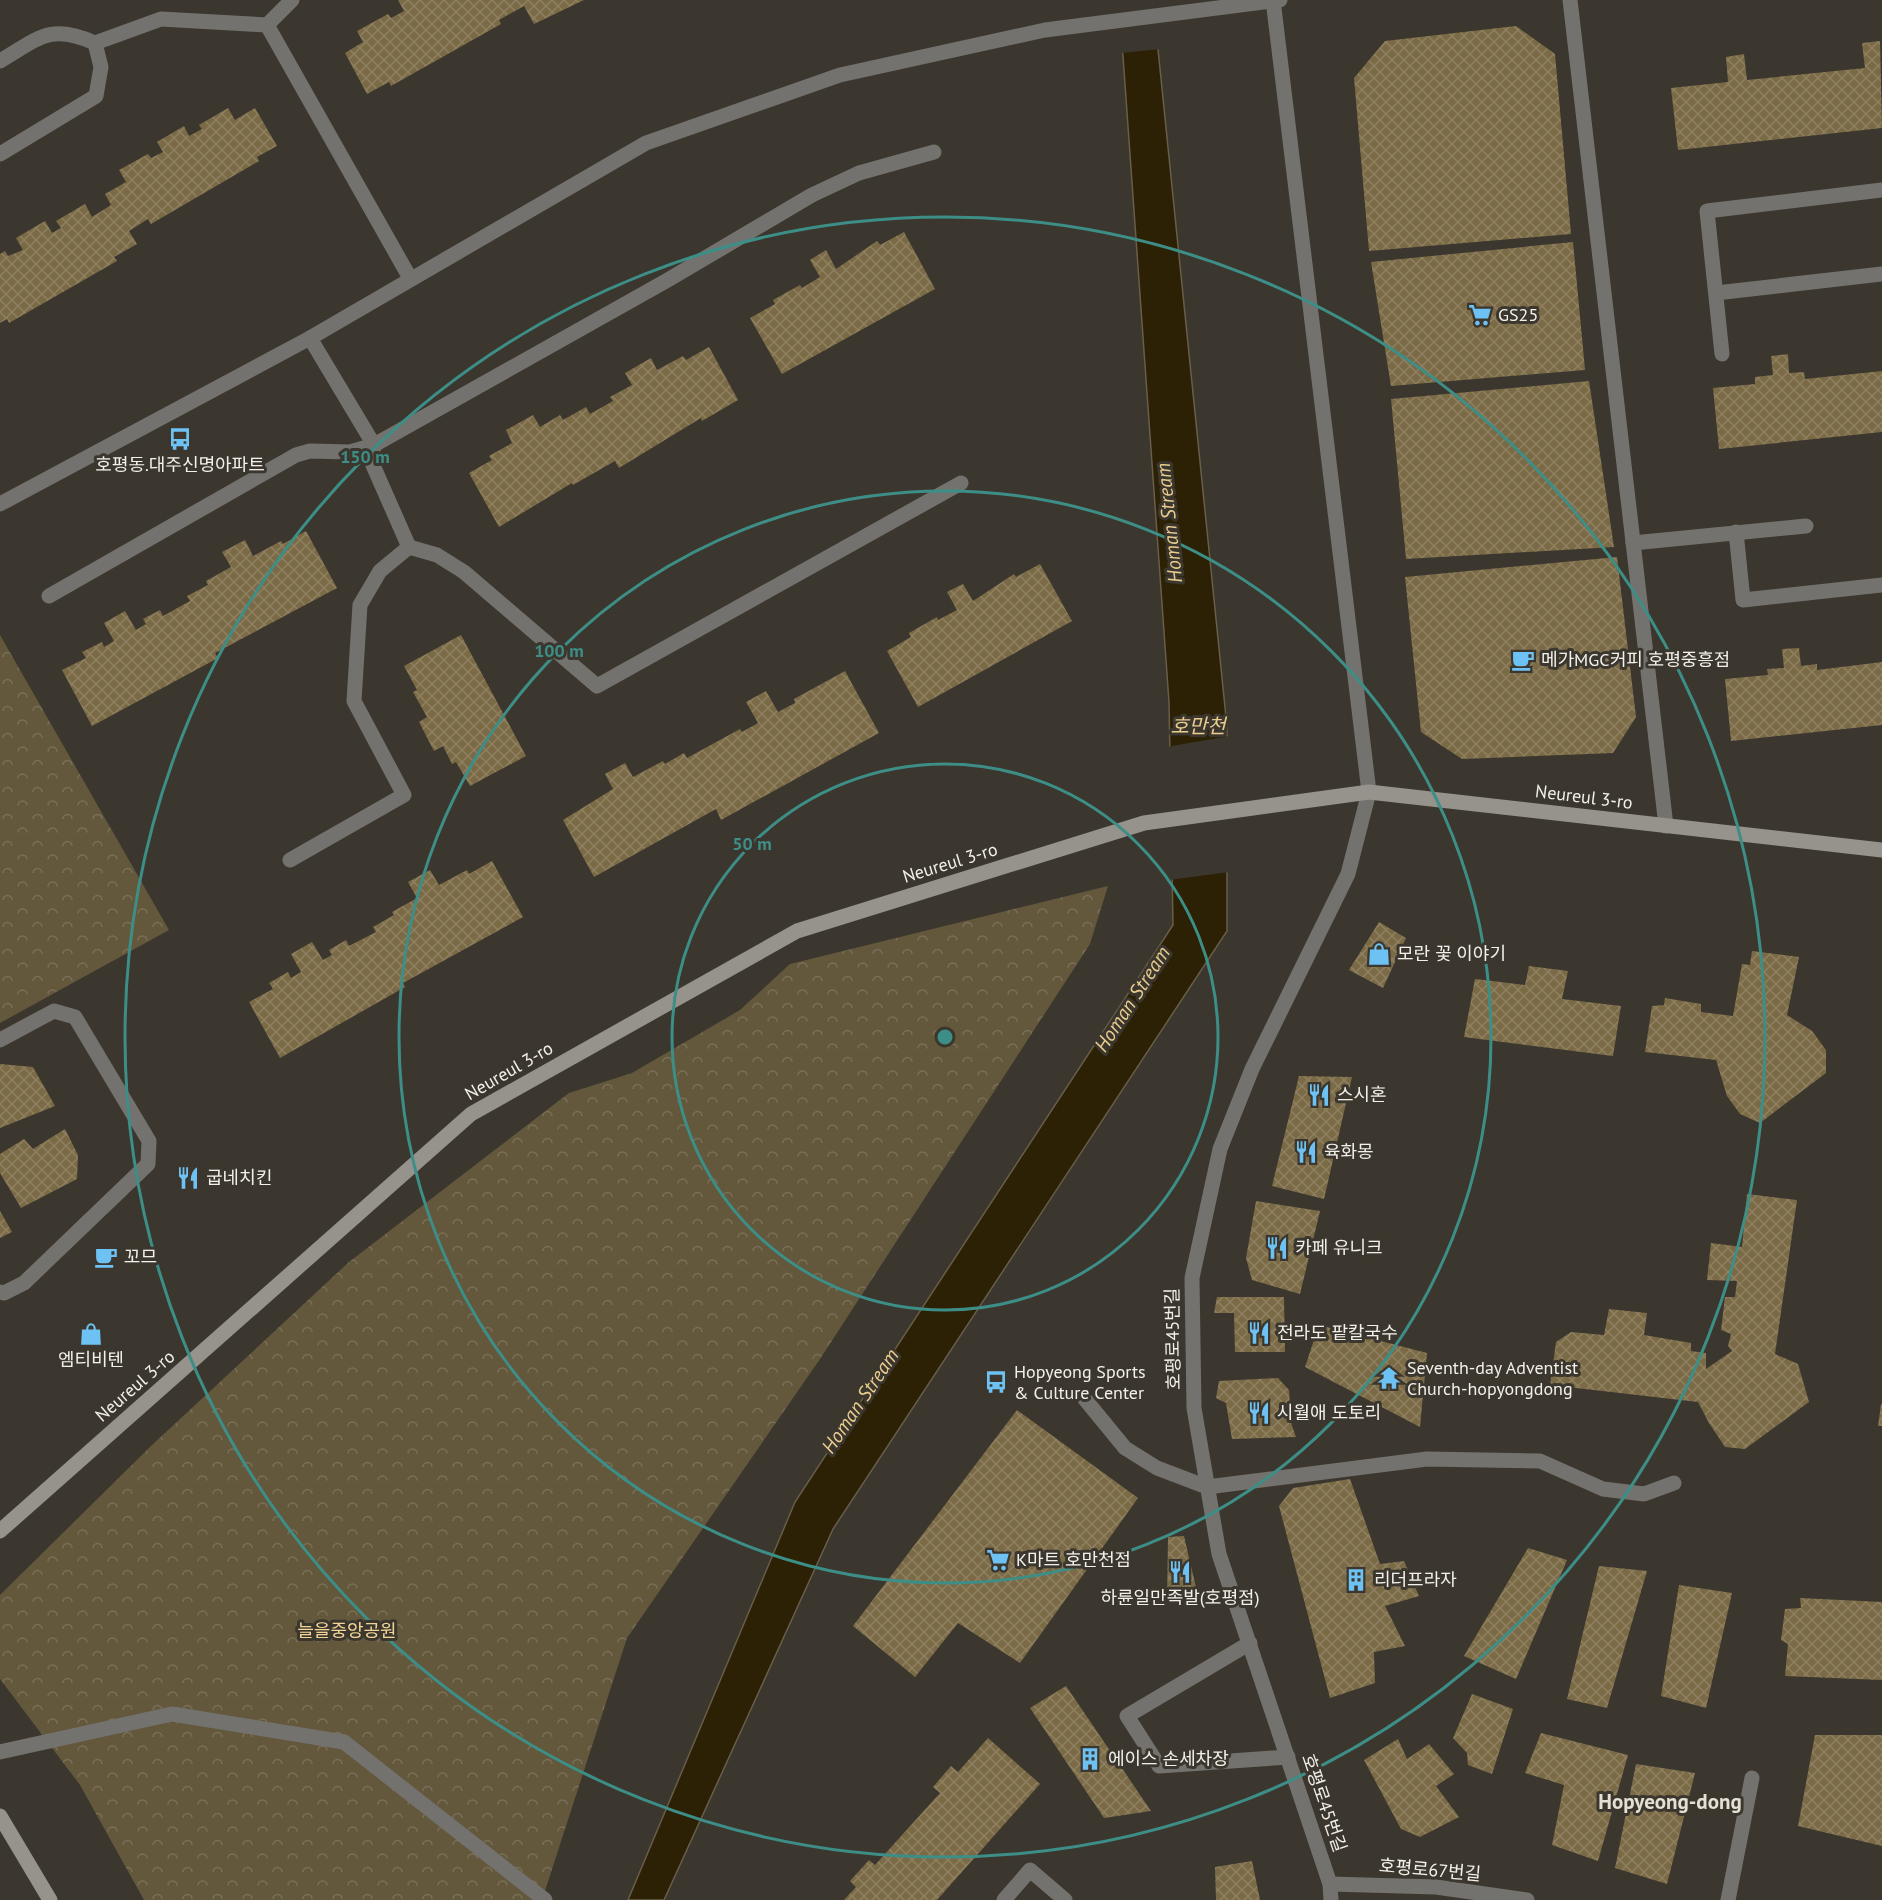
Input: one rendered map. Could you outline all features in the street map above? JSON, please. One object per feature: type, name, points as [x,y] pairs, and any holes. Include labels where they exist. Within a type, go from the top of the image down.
[{"type":"street","points":[[0,61],[45,34],[73,33],[95,44],[161,19],[267,25],[292,0]]},
{"type":"street","points":[[1273,0],[1369,792]]},
{"type":"street","points":[[0,504],[310,338],[646,143],[840,75],[1045,30],[1280,0]]},
{"type":"street","points":[[1570,0],[1666,826]]},
{"type":"street","points":[[267,25],[410,278]]},
{"type":"street","points":[[0,154],[96,96],[101,67],[95,44]]},
{"type":"street","points":[[49,596],[296,455],[310,451],[350,452],[374,445],[666,281],[812,195],[859,173],[934,152]]},
{"type":"street","points":[[1722,354],[1707,210],[1882,190]]},
{"type":"street","points":[[1716,292],[1882,274]]},
{"type":"street","points":[[310,338],[374,445],[372,463],[409,547]]},
{"type":"street","points":[[409,547],[437,555],[464,572],[597,686],[961,483]]},
{"type":"street","points":[[1633,543],[1806,526]]},
{"type":"street","points":[[1736,532],[1743,600],[1882,585]]},
{"type":"street","points":[[290,860],[404,795],[354,701],[360,605],[380,571],[409,547]]},
{"type":"street","name":"Neureul 3-ro","points":[[0,1531],[471,1114],[796,932],[1144,823],[1369,792],[1882,850]]},
{"type":"street","name":"호평로45번길","points":[[1331,1900],[1330,1884],[1219,1554],[1194,1408],[1192,1278],[1220,1149],[1252,1069],[1348,874],[1369,792]]},
{"type":"street","points":[[0,1040],[54,1011],[75,1017],[149,1141],[148,1164],[24,1283],[4,1293],[0,1292]]},
{"type":"street","points":[[1084,1398],[1125,1448],[1156,1468],[1207,1487],[1427,1459],[1540,1461],[1603,1489],[1644,1494],[1674,1483]]},
{"type":"street","points":[[1250,1644],[1127,1716],[1160,1766],[1288,1757]]},
{"type":"street","points":[[0,1752],[172,1714],[344,1742],[545,1900]]},
{"type":"street","points":[[1728,1900],[1752,1778]]},
{"type":"street","points":[[0,1816],[50,1900]]},
{"type":"street","points":[[1004,1900],[1030,1870],[1065,1900]]},
{"type":"street","name":"호평로67번길","points":[[1330,1884],[1436,1887],[1527,1900]]},
{"type":"green space","points":[[0,635],[169,930],[0,1023]]},
{"type":"green space","name":"늘을중앙공원","points":[[1108,886],[1090,944],[820,1359],[627,1638],[542,1900],[144,1900],[80,1785],[0,1679],[0,1595],[152,1445],[349,1262],[569,1093],[632,1073],[740,1010],[790,964]]},
{"type":"water","name":"호만천","points":[[1119,0],[1153,0],[1227,727],[1227,931],[833,1529],[664,1900],[628,1900],[795,1502],[1173,925],[1169,702]]},
{"type":"pier","points":[[1116,0],[1156,0],[1161,49],[1121,53]]},
{"type":"pier","points":[[1230,736],[1230,872],[1169,880],[1166,747]]},
{"type":"building","points":[[398,0],[584,0],[534,24],[524,6],[499,20],[501,24],[391,86],[389,82],[367,94],[345,53],[363,42],[357,31],[388,14],[391,18],[404,11]]},
{"type":"building","points":[[1516,26],[1555,54],[1571,234],[1369,251],[1354,78],[1385,41]]},
{"type":"building","points":[[1880,41],[1882,128],[1678,150],[1671,88],[1728,82],[1726,57],[1744,54],[1747,80],[1865,68],[1862,43]]},
{"type":"building","points":[[228,108],[235,120],[255,108],[277,146],[257,157],[259,161],[151,224],[148,219],[129,231],[137,244],[114,257],[117,261],[9,323],[7,319],[0,323],[0,254],[5,251],[8,256],[23,250],[16,238],[45,221],[52,233],[61,228],[56,221],[85,204],[92,217],[111,205],[105,194],[126,182],[119,170],[148,154],[151,158],[163,152],[157,142],[184,126],[189,136],[202,129],[199,125]]},
{"type":"building","points":[[904,232],[935,289],[782,374],[750,318],[775,304],[773,300],[800,285],[802,288],[820,277],[810,260],[826,250],[836,269],[877,241],[880,245]]},
{"type":"building","points":[[1573,242],[1585,370],[1391,386],[1371,262]]},
{"type":"building","points":[[709,347],[738,400],[702,421],[701,418],[619,468],[615,461],[573,485],[572,483],[499,527],[469,473],[492,460],[489,456],[512,443],[506,430],[533,415],[540,427],[560,415],[563,420],[586,407],[590,414],[613,401],[610,397],[632,385],[625,373],[651,358],[657,370],[683,356],[686,360]]},
{"type":"building","points":[[1788,354],[1789,373],[1804,372],[1805,379],[1882,371],[1882,432],[1719,449],[1713,388],[1755,384],[1755,377],[1773,375],[1771,356]]},
{"type":"building","points":[[1589,381],[1614,547],[1406,559],[1391,399]]},
{"type":"building","points":[[306,531],[337,588],[215,653],[218,658],[92,726],[62,670],[86,658],[82,652],[102,642],[104,647],[114,641],[104,623],[125,611],[136,630],[146,624],[143,619],[160,610],[163,616],[190,601],[187,596],[208,585],[206,581],[231,567],[222,552],[245,540],[253,556],[281,541],[283,544]]},
{"type":"building","points":[[1617,557],[1636,717],[1613,753],[1462,759],[1421,732],[1405,577]]},
{"type":"building","points":[[1040,564],[1072,621],[918,707],[887,651],[911,637],[909,633],[937,617],[938,620],[957,610],[947,592],[963,584],[973,601],[1014,574],[1016,577]]},
{"type":"building","points":[[461,635],[526,756],[470,786],[456,762],[452,764],[443,746],[434,751],[419,722],[427,717],[413,692],[417,690],[404,666]]},
{"type":"building","points":[[1799,648],[1801,666],[1817,664],[1817,670],[1882,662],[1882,725],[1731,741],[1725,679],[1768,675],[1767,669],[1784,668],[1782,649]]},
{"type":"building","points":[[845,671],[879,733],[721,820],[716,809],[594,877],[563,820],[613,789],[605,774],[625,763],[633,777],[663,761],[665,764],[684,753],[687,758],[740,729],[742,732],[758,723],[746,702],[766,691],[778,712],[795,703],[794,699]]},
{"type":"building","points":[[492,861],[523,917],[403,983],[405,987],[280,1058],[249,1002],[273,989],[269,983],[288,972],[291,978],[301,972],[291,954],[312,942],[323,960],[332,955],[329,950],[346,940],[349,946],[376,932],[373,927],[394,915],[392,912],[417,898],[408,882],[430,870],[439,885],[467,870],[469,874]]},
{"type":"building","name":"모란 꽃 이야기","points":[[1379,922],[1406,938],[1383,988],[1349,970]]},
{"type":"building","points":[[1752,951],[1799,957],[1787,1015],[1812,1031],[1826,1050],[1826,1073],[1760,1123],[1740,1114],[1727,1096],[1716,1060],[1645,1052],[1652,1006],[1664,1005],[1665,998],[1701,1004],[1701,1012],[1733,1016],[1742,964],[1750,965]]},
{"type":"building","points":[[1529,966],[1568,971],[1562,999],[1621,1006],[1613,1056],[1464,1037],[1475,979],[1525,985]]},
{"type":"building","points":[[0,1064],[33,1067],[55,1106],[0,1128]]},
{"type":"building","points":[[1299,1076],[1352,1077],[1324,1199],[1272,1186]]},
{"type":"building","points":[[65,1129],[78,1155],[77,1179],[21,1208],[0,1173],[0,1154],[24,1139],[33,1149]]},
{"type":"building","points":[[1747,1194],[1797,1200],[1775,1354],[1798,1364],[1809,1402],[1745,1449],[1725,1447],[1698,1402],[1550,1385],[1556,1342],[1571,1332],[1604,1335],[1609,1309],[1647,1313],[1644,1335],[1691,1343],[1691,1351],[1706,1353],[1706,1369],[1732,1351],[1728,1346],[1731,1334],[1721,1330],[1725,1297],[1735,1297],[1737,1281],[1707,1280],[1711,1243],[1742,1247]]},
{"type":"building","points":[[1256,1201],[1320,1211],[1300,1294],[1252,1280],[1246,1258]]},
{"type":"building","points":[[0,1211],[12,1232],[0,1238]]},
{"type":"building","name":"전라도 팥칼국수","points":[[1217,1297],[1284,1297],[1285,1352],[1235,1352],[1234,1313],[1214,1313]]},
{"type":"building","points":[[1319,1325],[1427,1353],[1420,1427],[1305,1367]]},
{"type":"building","name":"시월애 도토리","points":[[1278,1378],[1289,1390],[1291,1423],[1296,1437],[1232,1439],[1226,1403],[1216,1398],[1219,1381]]},
{"type":"building","points":[[1881,1404],[1882,1426],[1878,1426]]},
{"type":"building","name":"K마트 호만천점","points":[[1017,1410],[1138,1498],[1020,1663],[958,1623],[915,1677],[853,1626]]},
{"type":"building","name":"리더프라자","points":[[1350,1479],[1380,1564],[1404,1561],[1419,1596],[1385,1606],[1405,1646],[1374,1652],[1375,1683],[1330,1698],[1279,1506],[1293,1488]]},
{"type":"building","points":[[1184,1536],[1198,1596],[1167,1603],[1168,1537]]},
{"type":"building","points":[[1528,1548],[1567,1560],[1516,1679],[1464,1656]]},
{"type":"building","points":[[1599,1566],[1647,1571],[1607,1708],[1567,1699]]},
{"type":"building","points":[[1679,1585],[1732,1593],[1706,1708],[1661,1696]]},
{"type":"building","points":[[1800,1598],[1882,1602],[1882,1680],[1785,1676],[1788,1644],[1781,1640],[1785,1609],[1801,1608]]},
{"type":"building","name":"에이스 손세차장","points":[[1066,1686],[1151,1811],[1104,1818],[1030,1708]]},
{"type":"building","points":[[1472,1694],[1513,1709],[1492,1774],[1468,1765],[1467,1753],[1453,1738]]},
{"type":"building","points":[[1541,1733],[1628,1755],[1598,1861],[1552,1845],[1564,1785],[1525,1773]]},
{"type":"building","points":[[1815,1735],[1882,1735],[1882,1846],[1798,1826]]},
{"type":"building","points":[[988,1738],[1040,1784],[937,1900],[844,1900],[856,1887],[850,1881],[869,1860],[875,1865],[940,1793],[933,1787],[951,1766],[958,1772]]},
{"type":"building","points":[[1398,1739],[1407,1759],[1429,1744],[1454,1774],[1436,1786],[1459,1817],[1420,1837],[1401,1829],[1364,1760]]},
{"type":"building","points":[[1636,1764],[1695,1773],[1667,1884],[1615,1868]]},
{"type":"building","points":[[1252,1861],[1260,1900],[1216,1900],[1215,1867]]},
{"type":"place","name":"GS25","points":[[1480,315]]},
{"type":"place","name":"호평동.대주신명아파트","points":[[180,439]]},
{"type":"place","name":"메가MGC커피 호평중흥점","points":[[1523,660]]},
{"type":"place","name":"모란 꽃 이야기","points":[[1379,954]]},
{"type":"place","name":"스시혼","points":[[1319,1095]]},
{"type":"place","name":"육화몽","points":[[1306,1152]]},
{"type":"place","name":"굽네치킨","points":[[188,1178]]},
{"type":"place","name":"카페 유니크","points":[[1277,1248]]},
{"type":"place","name":"꼬므","points":[[106,1257]]},
{"type":"place","name":"전라도 팥칼국수","points":[[1259,1333]]},
{"type":"place","name":"엠티비텐","points":[[91,1334]]},
{"type":"place","name":"Seventh-day Adventist Church-hopyongdong","points":[[1389,1378]]},
{"type":"place","name":"Hopyeong Sports & Culture Center","points":[[996,1382]]},
{"type":"place","name":"시월애 도토리","points":[[1259,1413]]},
{"type":"place","name":"K마트 호만천점","points":[[998,1560]]},
{"type":"place","name":"하륜일만족발(호평점)","points":[[1180,1572]]},
{"type":"place","name":"리더프라자","points":[[1356,1580]]},
{"type":"place","name":"에이스 손세차장","points":[[1090,1759]]},
{"type":"district","name":"Hopyeong-dong","points":[[1670,1802]]},
{"type":"water label","name":"Homan Stream","points":[[1169,523]]},
{"type":"water label","name":"Homan Stream","points":[[1132,999]]},
{"type":"water label","name":"Homan Stream","points":[[860,1401]]}]
